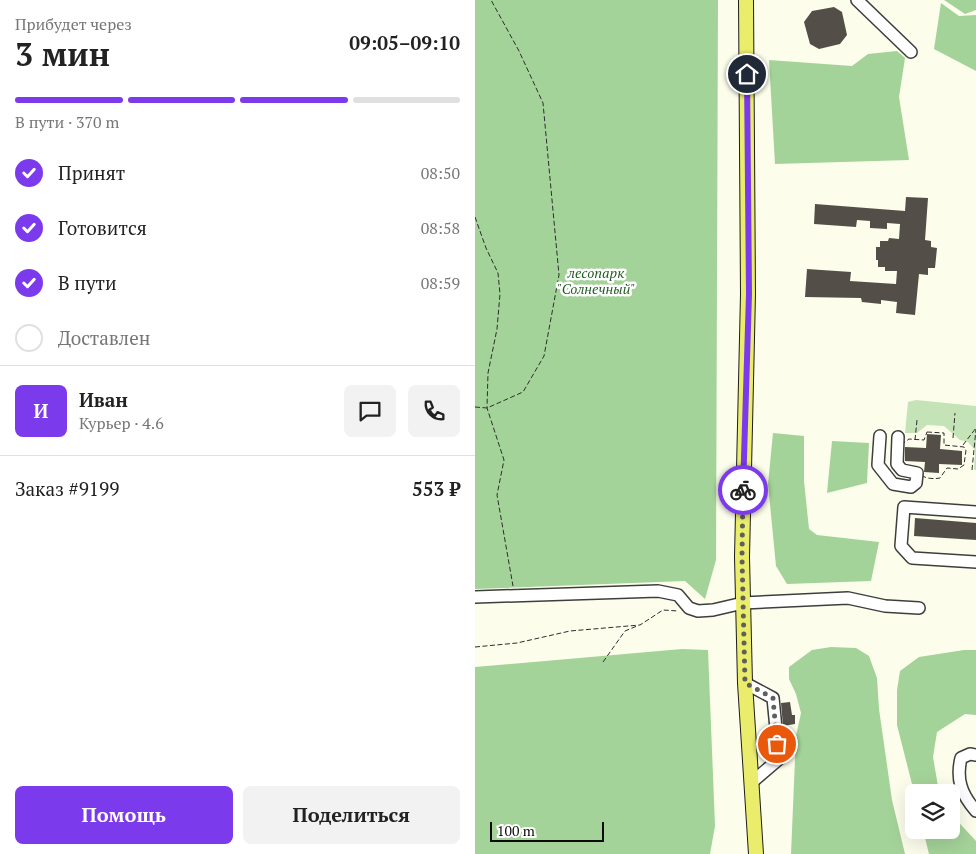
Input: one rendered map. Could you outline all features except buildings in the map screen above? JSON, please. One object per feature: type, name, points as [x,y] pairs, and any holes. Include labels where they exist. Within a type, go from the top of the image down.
[{"type":"main road","points":[[746,0],[749,294],[742,528],[745,683],[756,854]]},
{"type":"lane","points":[[857,0],[911,52]]},
{"type":"lane","points":[[880,436],[878,465],[893,484],[911,487],[916,483],[917,473],[902,470],[897,464],[898,437]]},
{"type":"lane","points":[[976,512],[904,507],[901,546],[912,558],[976,562]]},
{"type":"lane","points":[[475,597],[658,591],[678,595],[689,608],[698,611],[713,610],[743,603],[848,598],[885,606],[919,608]]},
{"type":"lane","points":[[745,683],[773,698],[779,759],[751,783]]},
{"type":"lane","points":[[976,755],[970,754],[961,758],[958,775],[962,791],[976,811]]},
{"type":"path","points":[[475,407],[487,408],[523,392],[544,356],[559,275],[543,103],[519,51],[491,0]]},
{"type":"path","points":[[475,216],[486,248],[499,273],[501,294],[497,329],[488,373],[487,408],[504,460],[497,496],[515,596]]},
{"type":"path","points":[[953,438],[955,413]]},
{"type":"path","points":[[915,440],[917,420]]},
{"type":"path","points":[[962,446],[976,428]]},
{"type":"path","points":[[972,470],[976,428]]},
{"type":"path","points":[[927,432],[944,432],[944,445],[962,446],[965,450],[964,465],[958,469],[947,468],[940,478],[921,476],[920,468],[903,466],[899,461],[901,445],[904,441],[924,440],[927,432]]},
{"type":"path","points":[[603,662],[625,632],[663,610],[679,611],[689,608]]},
{"type":"path","points":[[475,647],[517,644],[570,631],[640,625]]},
{"type":"green space","name":"лесопарк \"Солнечный\"","points":[[475,0],[718,0],[716,560],[705,599],[685,581],[475,589]]},
{"type":"green space","points":[[944,0],[976,0],[976,10],[965,14]]},
{"type":"green space","points":[[941,3],[959,16],[976,15],[976,71],[934,49]]},
{"type":"green space","points":[[897,51],[905,58],[899,97],[909,160],[775,164],[769,60],[852,66],[868,54]]},
{"type":"green space","points":[[916,400],[976,406],[976,470],[974,470],[975,450],[968,442],[960,440],[944,426],[927,425],[917,433],[905,433],[908,402]]},
{"type":"green space","points":[[773,433],[804,436],[804,481],[809,529],[817,535],[879,542],[871,581],[787,584],[776,566],[768,484]]},
{"type":"green space","points":[[832,441],[869,443],[867,483],[827,493]]},
{"type":"green space","points":[[831,647],[856,648],[869,656],[877,678],[879,709],[892,800],[905,854],[791,854],[796,736],[801,713],[796,694],[789,679],[789,667],[812,650]]},
{"type":"green space","points":[[682,649],[708,650],[715,826],[710,854],[475,854],[475,667]]},
{"type":"green space","points":[[976,650],[976,715],[965,714],[937,732],[933,757],[938,784],[912,784],[897,725],[897,690],[900,671],[919,657]]},
{"type":"green space","points":[[960,824],[976,841],[976,854],[929,854],[925,839],[960,839]]},
{"type":"way so far","points":[[743,490],[742,557],[745,683],[773,698],[777,744]]},
{"type":"route","points":[[743,490],[749,294],[747,74]]}]
